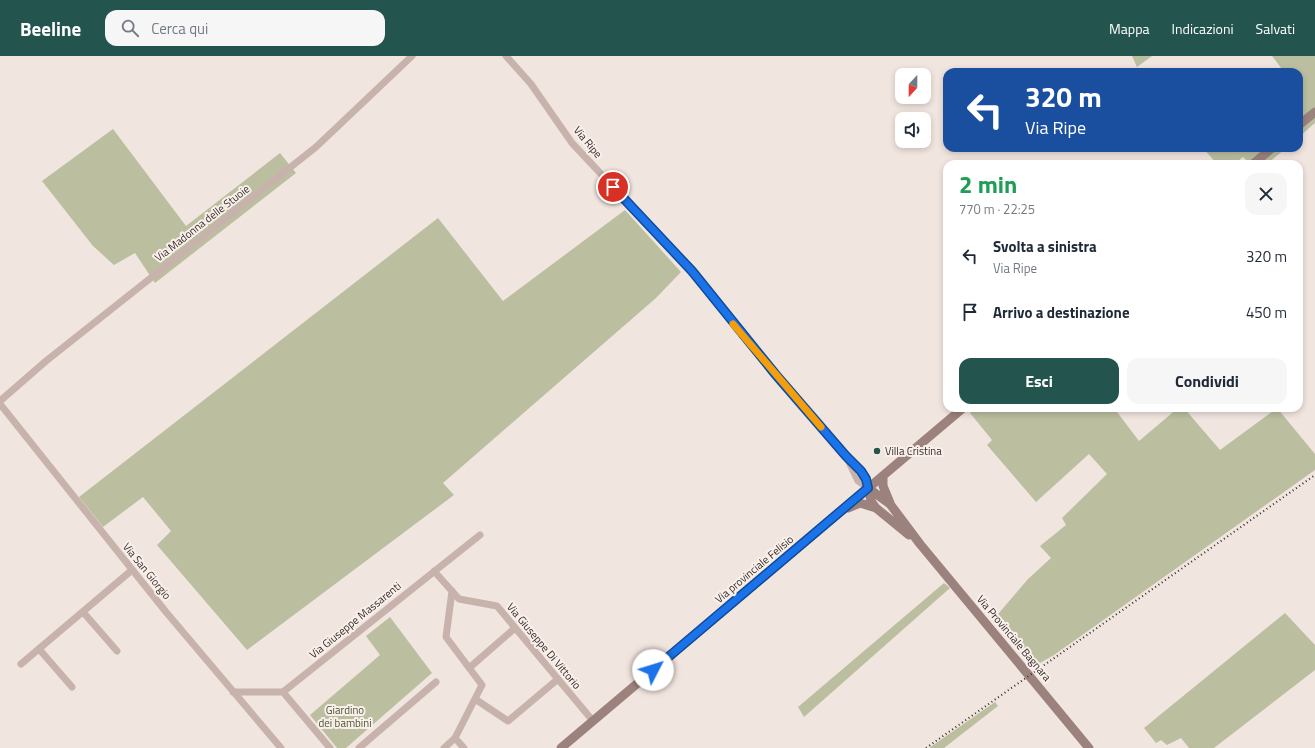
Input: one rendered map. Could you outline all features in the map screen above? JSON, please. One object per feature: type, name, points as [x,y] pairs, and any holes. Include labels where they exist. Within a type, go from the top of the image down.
[{"type":"main road","points":[[1303,122],[1315,112]]},
{"type":"main road","points":[[1258,160],[1267,152]]},
{"type":"main road","name":"Via provinciale Felisio","points":[[561,748],[958,412]]},
{"type":"main road","name":"Via Provinciale Bagnara","points":[[883,476],[883,486],[890,504],[920,544],[1089,748]]},
{"type":"main road","name":"Via Provinciale Bagnara","points":[[868,488],[890,504]]},
{"type":"main road","name":"Via Provinciale Bagnara","points":[[868,488],[871,501],[876,508],[920,544]]},
{"type":"main road","name":"Via Provinciale Bagnara","points":[[832,519],[853,505],[860,503],[876,508]]},
{"type":"street","name":"Via Madonna delle Stuoie","points":[[0,403],[46,361],[316,147],[412,56]]},
{"type":"street","name":"Via Ripe","points":[[506,56],[531,84],[572,143],[692,271],[733,324],[846,456],[861,471],[866,479],[868,488]]},
{"type":"street","name":"Via San Giorgio","points":[[0,403],[132,570],[281,748]]},
{"type":"street","name":"Via Giuseppe Massarenti","points":[[283,692],[480,534]]},
{"type":"street","points":[[21,664],[132,570]]},
{"type":"street","name":"Via Giuseppe Di Vittorio","points":[[434,571],[459,599],[497,606],[593,720]]},
{"type":"street","points":[[444,748],[455,738],[482,685],[446,637],[452,591]]},
{"type":"street","points":[[83,612],[117,651]]},
{"type":"street","points":[[469,668],[515,628]]},
{"type":"street","points":[[39,649],[72,687]]},
{"type":"street","points":[[475,699],[508,721],[558,679]]},
{"type":"street","points":[[359,748],[436,682]]},
{"type":"street","points":[[234,692],[283,692],[330,748]]},
{"type":"street","points":[[455,738],[464,748]]},
{"type":"green space","points":[[1132,56],[1152,56],[1137,67]]},
{"type":"green space","points":[[1272,56],[1315,56],[1315,123],[1303,134],[1303,68],[1281,68]]},
{"type":"green space","points":[[113,129],[186,226],[280,153],[296,173],[155,283],[135,253],[114,265],[93,246],[42,181]]},
{"type":"green space","points":[[1206,152],[1281,152],[1272,160],[1246,160],[1243,157],[1239,160],[1214,160]]},
{"type":"green space","points":[[625,210],[681,272],[656,298],[443,483],[454,495],[247,650],[157,545],[171,531],[143,497],[103,527],[79,497],[438,218],[503,301]]},
{"type":"green space","points":[[1117,412],[1139,441],[1173,412],[1187,412],[1220,450],[1272,412],[1280,412],[1315,454],[1315,470],[1054,655],[1033,667],[993,620],[1028,579],[1051,558],[1040,546],[1066,525],[1062,518],[1107,474],[1089,454],[1036,502],[987,445],[992,440],[970,413]]},
{"type":"green space","points":[[944,583],[950,588],[804,717],[798,707]]},
{"type":"green space","points":[[1285,613],[1315,645],[1315,670],[1214,748],[1189,748],[1181,738],[1167,745],[1161,740],[1156,743],[1144,728]]},
{"type":"green space","name":"Giardino dei bambini","points":[[390,617],[432,673],[346,748],[337,748],[310,715],[380,655],[366,636]]},
{"type":"green space","points":[[995,702],[998,706],[944,748],[929,748]]},
{"type":"railway","points":[[926,748],[1315,475]]},
{"type":"slow traffic","points":[[733,324],[821,427]]},
{"type":"place","name":"Villa Cristina","points":[[877,451]]},
{"type":"route","points":[[613,187],[692,271],[733,324],[776,375],[846,456],[861,471],[866,479],[868,488],[653,670]]}]
